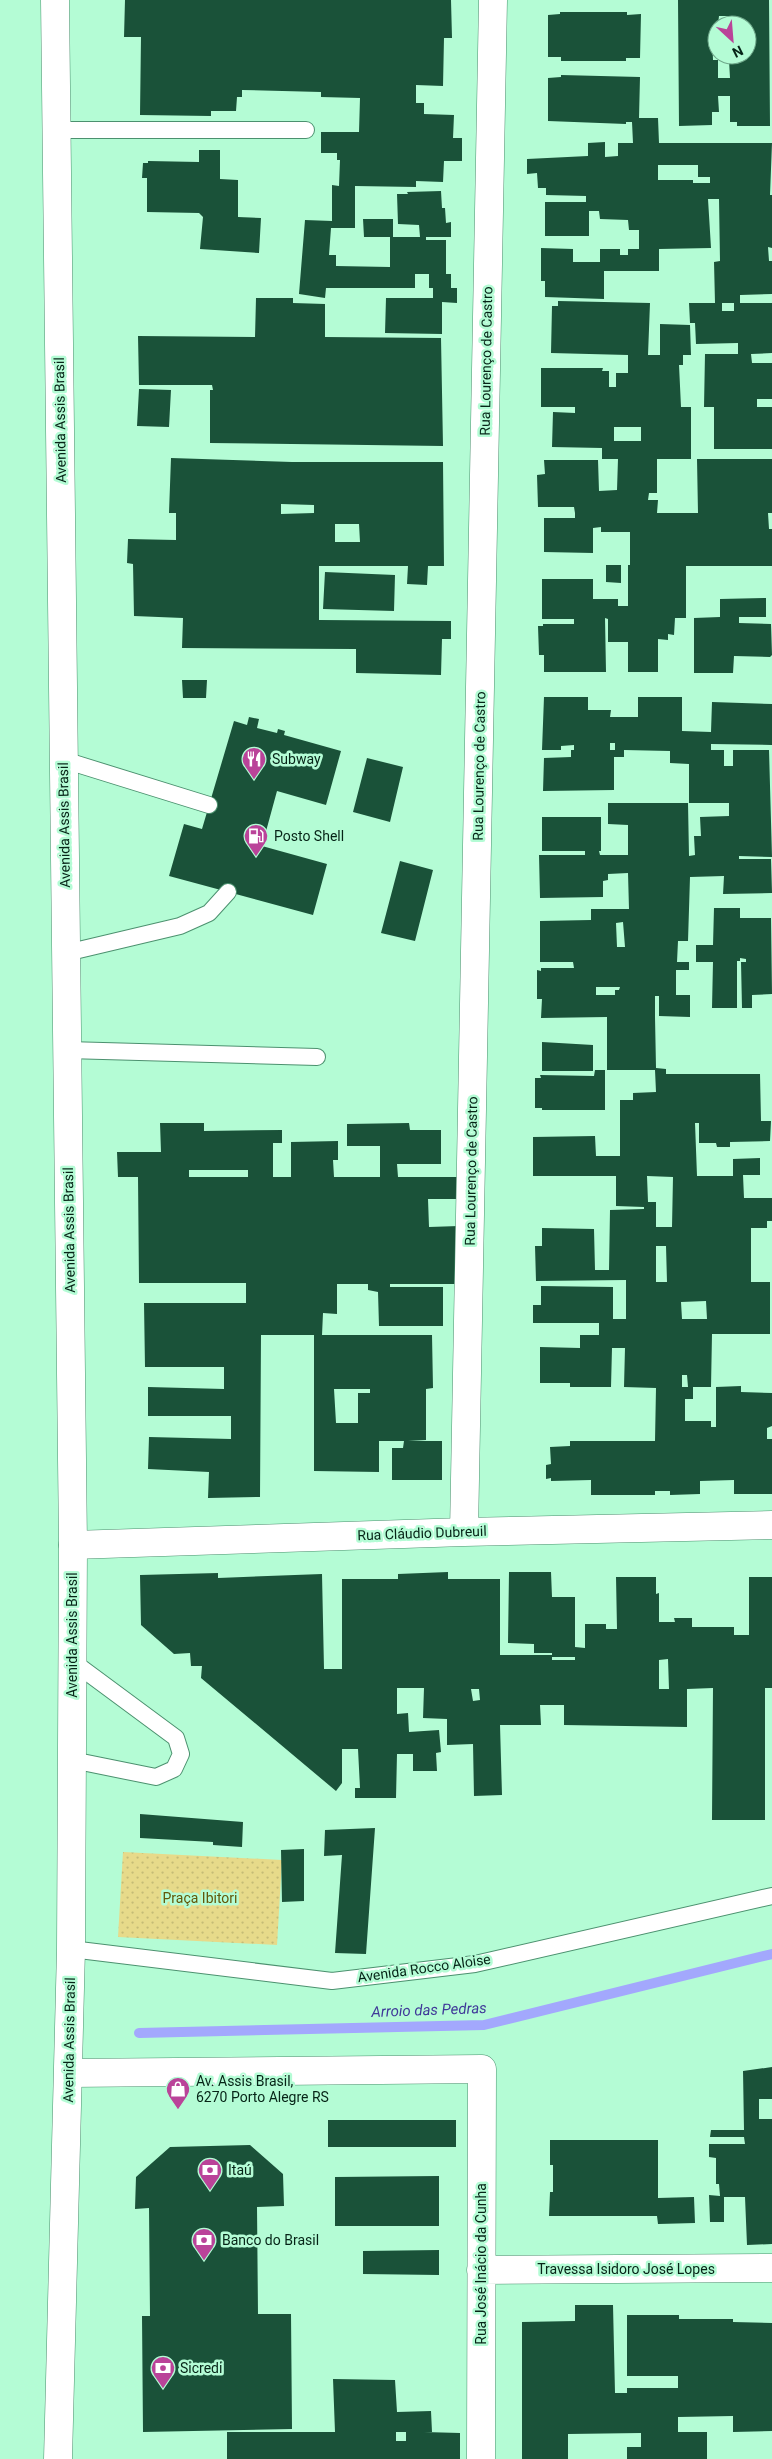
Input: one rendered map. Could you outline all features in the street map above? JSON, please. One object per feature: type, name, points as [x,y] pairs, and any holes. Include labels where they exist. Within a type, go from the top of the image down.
[{"type":"street","name":"Avenida Assis Brasil","points":[[55,0],[73,1545],[69,2073],[58,2459]]},
{"type":"street","name":"Rua Lourenço de Castro","points":[[464,1532],[493,0]]},
{"type":"street","name":"Rua Cláudio Dubreuil","points":[[73,1545],[464,1532],[772,1526]]},
{"type":"street","name":"Rua José Inácio da Cunha","points":[[69,2073],[482,2069],[482,2459]]},
{"type":"street","name":"Travessa Isidoro José Lopes","points":[[481,2270],[772,2268]]},
{"type":"lane","points":[[56,130],[306,130]]},
{"type":"lane","points":[[64,760],[209,805]]},
{"type":"lane","points":[[66,953],[180,926],[209,913],[228,892]]},
{"type":"lane","points":[[67,1050],[317,1058]]},
{"type":"lane","points":[[72,1661],[176,1738],[181,1754],[174,1769],[156,1777],[72,1760]]},
{"type":"lane","name":"Avenida Rocco Aloise","points":[[71,1949],[332,1980],[475,1964],[772,1896]]},
{"type":"green space","name":"Praça Ibitori","points":[[123,1852],[282,1860],[277,1945],[118,1937]]},
{"type":"building","points":[[125,0],[451,0],[452,38],[444,38],[443,86],[416,85],[416,103],[424,103],[424,114],[454,115],[453,138],[462,138],[462,161],[444,161],[443,182],[416,181],[416,187],[355,186],[355,228],[331,228],[329,255],[336,255],[336,266],[390,267],[390,237],[364,237],[363,219],[393,219],[393,237],[420,237],[419,225],[398,224],[397,194],[441,191],[442,208],[445,208],[446,223],[451,222],[451,237],[426,237],[426,240],[446,240],[446,274],[451,274],[451,288],[457,288],[457,303],[442,302],[442,334],[385,333],[386,298],[433,298],[433,288],[429,288],[429,274],[415,274],[415,288],[326,288],[325,298],[299,294],[305,220],[332,221],[332,185],[339,186],[340,160],[337,160],[337,153],[321,153],[321,132],[359,132],[360,98],[321,97],[321,92],[242,90],[242,97],[237,97],[236,111],[211,111],[211,116],[140,115],[141,37],[124,37]]},
{"type":"building","points":[[678,0],[769,0],[770,126],[737,126],[737,122],[730,122],[730,96],[718,96],[719,112],[712,112],[712,125],[679,126]]},
{"type":"building","points":[[560,12],[627,12],[627,15],[641,14],[640,58],[626,58],[626,61],[561,61],[561,57],[548,57],[548,15],[560,14]]},
{"type":"building","points":[[561,75],[640,77],[639,118],[658,118],[659,143],[772,143],[770,195],[772,195],[772,248],[768,247],[769,261],[772,261],[772,294],[740,295],[740,303],[772,303],[772,353],[751,354],[752,363],[772,363],[772,399],[757,399],[757,407],[772,407],[772,449],[714,449],[714,407],[704,407],[705,354],[738,354],[738,343],[696,344],[695,323],[690,323],[689,303],[715,303],[714,262],[720,261],[719,199],[708,199],[711,248],[659,249],[659,271],[604,271],[604,299],[545,297],[545,281],[541,281],[541,248],[573,249],[573,262],[600,262],[600,249],[620,249],[620,255],[628,255],[628,249],[639,249],[639,230],[629,230],[628,220],[600,219],[599,211],[589,211],[589,236],[545,236],[545,202],[586,202],[586,196],[546,195],[546,188],[538,188],[537,173],[527,174],[527,159],[588,156],[588,143],[605,142],[605,157],[618,156],[618,143],[633,143],[632,122],[626,122],[626,124],[548,121],[548,78],[561,77]],"holes":[[[658,165],[698,165],[698,177],[710,177],[710,183],[693,183],[693,180],[658,180]],[[722,303],[734,303],[734,311],[722,311]]]},
{"type":"building","points":[[199,150],[220,150],[220,179],[238,180],[238,217],[261,218],[259,253],[200,249],[203,217],[199,213],[147,212],[147,178],[142,178],[143,163],[148,163],[148,161],[199,162]]},
{"type":"building","points":[[256,298],[293,298],[293,303],[325,304],[325,337],[441,338],[443,446],[210,443],[210,390],[213,390],[212,385],[139,385],[138,336],[255,337]]},
{"type":"building","points":[[558,301],[650,303],[648,355],[660,355],[660,324],[690,325],[691,355],[683,355],[683,365],[679,365],[681,407],[691,407],[691,459],[657,459],[657,493],[649,493],[648,500],[658,500],[657,513],[698,513],[697,459],[772,459],[772,513],[768,513],[769,529],[772,529],[772,566],[686,566],[686,618],[675,618],[674,635],[668,634],[668,640],[658,639],[658,672],[628,672],[628,642],[608,642],[608,619],[605,618],[606,672],[544,672],[544,655],[539,655],[538,626],[543,626],[543,624],[574,624],[574,619],[542,619],[542,579],[593,579],[593,599],[618,599],[618,606],[628,606],[630,532],[601,532],[601,527],[593,528],[593,553],[544,552],[544,518],[575,518],[575,513],[574,507],[538,507],[537,475],[545,474],[544,460],[598,460],[599,491],[617,490],[618,459],[602,459],[602,448],[552,447],[553,412],[575,413],[575,407],[541,407],[541,368],[603,368],[602,371],[609,371],[609,387],[616,387],[616,373],[628,373],[628,355],[551,353],[552,306],[558,306]],"holes":[[[614,427],[641,427],[641,441],[614,441]]]},
{"type":"building","points":[[139,389],[171,390],[169,427],[137,426]]},
{"type":"building","points":[[171,458],[292,462],[443,462],[444,566],[428,566],[427,585],[407,584],[408,566],[319,566],[319,620],[451,621],[451,639],[442,639],[441,675],[356,673],[356,649],[182,648],[183,618],[134,616],[133,564],[127,563],[128,539],[176,540],[176,513],[169,513]],"holes":[[[281,504],[314,505],[314,513],[281,514]],[[335,524],[359,524],[360,542],[335,542]]]},
{"type":"building","points":[[606,565],[621,565],[621,583],[606,582]]},
{"type":"building","points":[[325,572],[395,575],[394,611],[323,609]]},
{"type":"building","points":[[766,598],[766,617],[739,617],[739,623],[771,624],[772,655],[770,657],[734,656],[733,673],[694,673],[694,618],[720,617],[720,599]]},
{"type":"building","points":[[182,680],[207,680],[206,698],[183,698]]},
{"type":"building","points":[[544,697],[588,697],[588,710],[611,710],[610,717],[638,717],[638,697],[682,697],[682,731],[711,732],[712,702],[772,704],[772,745],[711,744],[711,750],[724,750],[724,766],[733,766],[733,750],[769,750],[772,857],[739,856],[739,859],[771,859],[772,893],[723,894],[724,876],[690,877],[688,941],[678,941],[677,962],[689,962],[689,970],[676,970],[676,995],[690,995],[690,1017],[659,1016],[659,996],[655,996],[655,1017],[656,1068],[666,1069],[666,1074],[760,1074],[761,1121],[771,1121],[770,1141],[730,1142],[730,1147],[717,1147],[716,1143],[699,1143],[699,1123],[695,1123],[697,1176],[733,1176],[733,1159],[760,1158],[760,1175],[743,1175],[744,1198],[772,1198],[772,1221],[767,1221],[767,1228],[751,1228],[751,1282],[770,1282],[770,1334],[712,1334],[711,1387],[693,1387],[693,1399],[685,1399],[685,1421],[711,1421],[711,1427],[716,1427],[716,1387],[741,1386],[741,1392],[772,1393],[772,1426],[767,1428],[767,1439],[772,1439],[772,1494],[734,1494],[734,1480],[700,1481],[700,1494],[670,1495],[670,1491],[655,1491],[655,1495],[591,1495],[591,1480],[551,1481],[551,1478],[546,1479],[546,1465],[551,1464],[550,1447],[570,1446],[570,1441],[655,1441],[656,1388],[624,1387],[625,1348],[612,1348],[611,1387],[570,1387],[570,1383],[540,1383],[540,1347],[580,1348],[580,1335],[599,1335],[599,1323],[533,1323],[533,1305],[541,1305],[541,1286],[613,1287],[613,1319],[626,1319],[626,1280],[536,1281],[535,1246],[542,1246],[542,1228],[594,1229],[595,1270],[609,1270],[610,1210],[644,1209],[644,1207],[616,1206],[616,1176],[533,1176],[533,1137],[595,1136],[596,1156],[620,1156],[620,1100],[633,1100],[633,1093],[656,1092],[655,1070],[607,1070],[607,1017],[541,1018],[542,999],[537,999],[537,970],[541,971],[541,968],[574,968],[573,962],[540,962],[540,921],[591,920],[591,909],[629,909],[628,873],[608,874],[608,880],[603,881],[603,897],[540,898],[539,855],[585,855],[585,851],[542,851],[542,817],[601,817],[600,855],[628,855],[628,825],[608,824],[608,803],[688,803],[689,856],[695,855],[694,836],[701,836],[700,817],[729,816],[729,803],[689,803],[689,764],[670,763],[670,751],[624,750],[624,757],[614,757],[614,790],[543,791],[544,758],[571,757],[571,750],[574,750],[574,745],[561,746],[561,750],[542,750]],"holes":[[[610,743],[615,743],[615,750],[610,750]],[[623,922],[625,947],[617,947],[616,923]],[[596,987],[620,987],[619,990],[615,990],[615,995],[596,995]],[[647,1176],[673,1177],[672,1227],[656,1227],[656,1202],[648,1202]],[[656,1246],[666,1246],[667,1282],[656,1282]],[[706,1301],[707,1319],[682,1319],[681,1302]],[[682,1375],[687,1375],[688,1387],[682,1387]]]},
{"type":"building","points":[[249,717],[259,719],[257,728],[277,733],[278,729],[285,731],[284,735],[341,751],[326,805],[277,791],[262,846],[327,864],[313,915],[169,876],[184,824],[202,829],[234,721],[247,725]]},
{"type":"building","points":[[367,758],[403,767],[390,822],[353,812]]},
{"type":"building","points":[[400,861],[433,870],[415,941],[381,933]]},
{"type":"building","points":[[714,908],[740,908],[740,918],[771,918],[772,994],[752,995],[752,1008],[742,1008],[741,962],[746,962],[746,959],[740,958],[740,961],[737,961],[737,1008],[712,1008],[713,962],[696,962],[696,945],[713,945]]},
{"type":"building","points":[[542,1042],[593,1045],[593,1071],[542,1071]]},
{"type":"building","points":[[595,1070],[605,1070],[605,1110],[542,1110],[542,1108],[535,1108],[535,1078],[541,1078],[540,1075],[594,1076]]},
{"type":"building","points":[[160,1123],[204,1123],[204,1131],[282,1130],[282,1143],[273,1143],[273,1177],[291,1177],[291,1142],[338,1141],[338,1160],[333,1160],[334,1177],[380,1177],[380,1146],[347,1146],[347,1124],[409,1123],[410,1130],[441,1130],[441,1164],[397,1164],[398,1177],[458,1177],[458,1199],[428,1199],[429,1227],[459,1226],[460,1284],[390,1284],[390,1287],[443,1287],[443,1326],[379,1326],[378,1292],[368,1290],[368,1284],[337,1284],[337,1314],[323,1313],[322,1335],[432,1335],[433,1388],[426,1389],[426,1440],[408,1441],[442,1441],[442,1480],[392,1480],[392,1448],[403,1448],[404,1441],[379,1441],[379,1472],[314,1471],[314,1335],[261,1335],[260,1497],[208,1498],[209,1472],[148,1469],[149,1437],[231,1439],[231,1416],[148,1416],[148,1387],[224,1389],[224,1367],[145,1367],[144,1303],[246,1303],[246,1283],[139,1283],[138,1177],[118,1177],[117,1152],[161,1152]],"holes":[[[189,1170],[248,1170],[248,1177],[189,1177]],[[334,1389],[370,1389],[370,1393],[358,1393],[358,1423],[336,1423]]]},
{"type":"building","points":[[448,1572],[448,1579],[500,1579],[500,1655],[552,1655],[552,1653],[534,1653],[534,1644],[508,1643],[509,1572],[551,1572],[552,1597],[575,1597],[575,1647],[585,1648],[585,1624],[606,1624],[606,1629],[617,1629],[616,1577],[656,1577],[656,1594],[659,1593],[659,1622],[675,1622],[674,1618],[692,1618],[692,1627],[734,1627],[734,1635],[749,1635],[749,1577],[772,1577],[772,1688],[765,1688],[765,1820],[712,1820],[713,1688],[687,1689],[687,1727],[564,1725],[564,1705],[540,1705],[541,1725],[500,1725],[502,1795],[474,1796],[473,1744],[447,1745],[447,1719],[423,1718],[424,1688],[397,1688],[397,1714],[408,1713],[409,1732],[439,1730],[441,1752],[436,1753],[437,1771],[413,1771],[413,1754],[397,1754],[396,1798],[355,1798],[355,1788],[360,1788],[358,1749],[342,1749],[342,1783],[336,1791],[201,1678],[202,1666],[191,1666],[190,1653],[174,1654],[141,1625],[140,1575],[218,1573],[218,1578],[322,1574],[324,1669],[342,1669],[342,1579],[398,1579],[398,1574]],"holes":[[[552,1657],[575,1657],[575,1660],[552,1660]],[[668,1659],[669,1689],[659,1689],[659,1660]],[[471,1689],[479,1689],[480,1700],[473,1701]]]},
{"type":"building","points":[[140,1814],[243,1822],[242,1847],[213,1845],[213,1842],[140,1838]]},
{"type":"building","points":[[375,1828],[366,1954],[335,1953],[342,1855],[324,1856],[325,1830]]},
{"type":"building","points":[[304,1849],[304,1901],[282,1902],[281,1850]]},
{"type":"building","points":[[772,2067],[772,2099],[759,2099],[759,2119],[772,2119],[772,2244],[747,2245],[745,2197],[724,2197],[724,2222],[710,2222],[709,2195],[720,2196],[719,2184],[716,2184],[716,2158],[709,2157],[709,2144],[745,2144],[744,2137],[710,2137],[711,2130],[744,2130],[743,2071]]},
{"type":"building","points":[[328,2120],[456,2120],[456,2147],[328,2147]]},
{"type":"building","points":[[550,2140],[658,2140],[658,2198],[694,2197],[695,2223],[658,2224],[657,2216],[549,2216],[550,2192],[553,2192],[553,2165],[550,2165]]},
{"type":"building","points":[[250,2145],[283,2174],[284,2206],[257,2207],[258,2314],[291,2314],[292,2429],[143,2432],[142,2316],[150,2316],[149,2208],[135,2209],[136,2177],[170,2147]]},
{"type":"building","points":[[439,2176],[439,2226],[335,2226],[335,2177]]},
{"type":"building","points":[[439,2250],[439,2275],[363,2274],[363,2251]]},
{"type":"building","points":[[575,2305],[613,2305],[615,2393],[627,2393],[627,2388],[678,2388],[678,2376],[627,2376],[627,2315],[679,2315],[679,2319],[733,2319],[733,2322],[772,2323],[772,2431],[733,2432],[733,2416],[678,2417],[678,2432],[707,2432],[707,2459],[627,2459],[627,2447],[641,2447],[641,2433],[568,2434],[568,2459],[522,2459],[522,2322],[575,2321]]},
{"type":"building","points":[[333,2379],[395,2380],[397,2412],[431,2411],[432,2432],[424,2432],[460,2433],[460,2459],[227,2459],[227,2432],[335,2432]],"holes":[[[396,2432],[406,2432],[406,2441],[396,2441]]]},
{"type":"waterway","name":"Arroio das Pedras","points":[[139,2033],[484,2025],[772,1954]]},
{"type":"place","name":"Subway","points":[[254,780]]},
{"type":"place","name":"Posto Shell","points":[[256,857]]},
{"type":"place","name":"Av. Assis Brasil, 6270 Porto Alegre RS","points":[[178,2110]]},
{"type":"place","name":"Itaú","points":[[210,2191]]},
{"type":"place","name":"Banco do Brasil","points":[[204,2261]]},
{"type":"place","name":"Sicredi","points":[[163,2389]]}]
